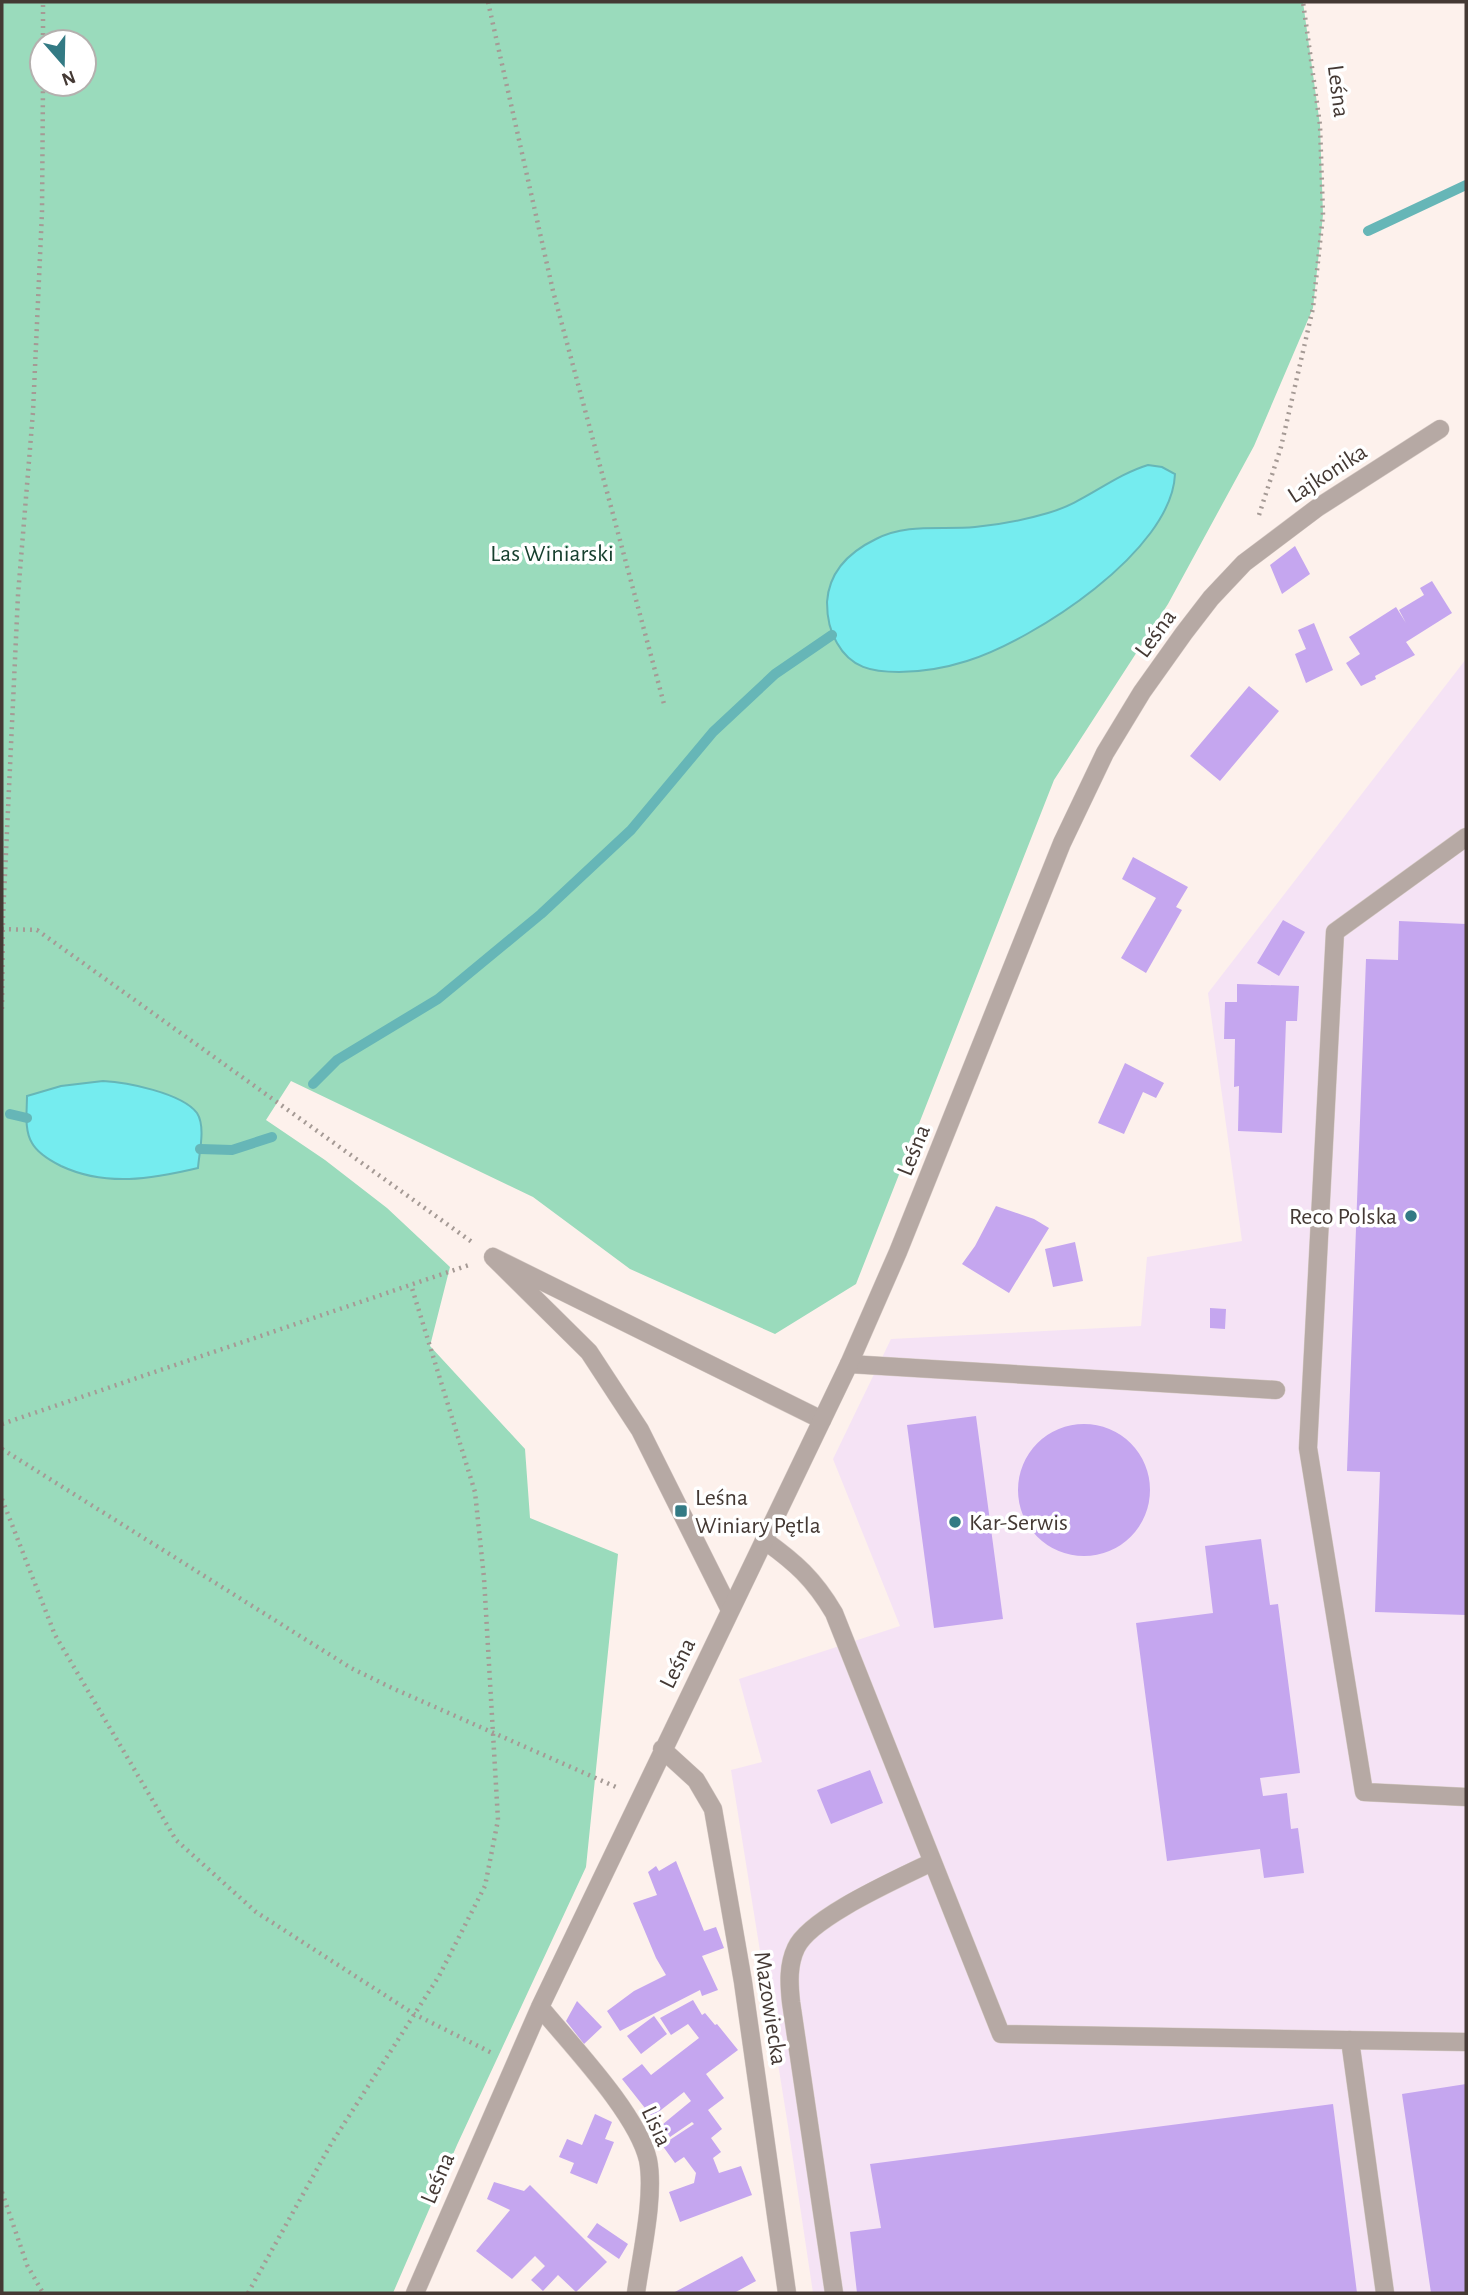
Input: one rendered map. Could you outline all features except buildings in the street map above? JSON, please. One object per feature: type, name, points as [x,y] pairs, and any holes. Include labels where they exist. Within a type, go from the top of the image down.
[{"type":"street","name":"Lajkonika","points":[[1244,563],[1317,508],[1440,429]]},
{"type":"street","name":"Leśna","points":[[415,2293],[540,2007],[849,1364],[898,1252],[1083,796],[1142,692],[1211,598],[1244,563]]},
{"type":"street","points":[[1466,836],[1335,932],[1308,1448],[1364,1792],[1466,1797]]},
{"type":"street","points":[[493,1256],[822,1420]]},
{"type":"street","points":[[493,1256],[589,1352],[640,1430],[730,1610]]},
{"type":"street","points":[[849,1364],[1276,1390]]},
{"type":"street","points":[[764,1540],[808,1574],[834,1613],[1001,2034],[1466,2042]]},
{"type":"street","name":"Mazowiecka","points":[[662,1749],[696,1780],[713,1809],[743,1982],[787,2293]]},
{"type":"street","points":[[834,2293],[790,2001],[791,1962],[797,1945],[823,1920],[933,1862]]},
{"type":"street","name":"Lisia","points":[[540,2007],[618,2102],[639,2135],[648,2160],[650,2190],[636,2293]]},
{"type":"street","points":[[1350,2040],[1385,2293]]},
{"type":"path","points":[[43,2],[43,28]]},
{"type":"path","points":[[488,2],[553,291],[664,704]]},
{"type":"path","name":"Leśna","points":[[1244,563],[1281,447],[1313,308],[1323,215],[1320,125],[1303,2]]},
{"type":"path","points":[[2,1009],[2,930],[18,595],[33,412],[42,212],[43,98]]},
{"type":"path","points":[[2,930],[37,930],[493,1256]]},
{"type":"path","points":[[2,1424],[493,1256]]},
{"type":"path","points":[[248,2293],[331,2144],[439,1976],[485,1886],[498,1820],[485,1578],[475,1492],[411,1285]]},
{"type":"path","points":[[2,1449],[351,1668],[640,1797]]},
{"type":"path","points":[[2,1499],[55,1635],[176,1840],[256,1912],[414,2014],[514,2064]]},
{"type":"path","points":[[2,2192],[27,2265],[43,2293]]},
{"type":"shaded area","points":[[1466,659],[1466,2293],[813,2293],[731,1770],[762,1762],[739,1679],[900,1626],[833,1459],[891,1339],[1141,1326],[1147,1257],[1242,1241],[1208,993]]},
{"type":"green space","name":"Las Winiarski","points":[[2,2],[1303,2],[1320,125],[1323,215],[1313,308],[1254,446],[1168,604],[1054,780],[856,1284],[775,1334],[630,1269],[533,1197],[291,1081],[266,1120],[325,1160],[387,1208],[450,1267],[430,1346],[525,1449],[530,1518],[618,1554],[586,1867],[457,2145],[393,2293],[2,2293]]},
{"type":"water","points":[[1148,465],[1162,467],[1175,474],[1168,503],[1151,533],[1126,561],[1095,588],[1027,634],[967,661],[908,672],[863,667],[849,658],[837,643],[828,618],[829,591],[842,564],[866,544],[900,531],[984,526],[1048,513],[1074,503]]},
{"type":"water","points":[[103,1081],[167,1094],[190,1106],[197,1113],[201,1125],[198,1168],[146,1178],[112,1179],[78,1173],[41,1154],[32,1143],[28,1132],[27,1096],[61,1086]]},
{"type":"waterway","points":[[1368,231],[1466,185]]},
{"type":"waterway","points":[[313,1084],[337,1060],[438,999],[541,914],[631,830],[713,732],[775,674],[832,635]]},
{"type":"waterway","points":[[10,1114],[27,1118]]},
{"type":"waterway","points":[[200,1149],[232,1150],[272,1137]]},
{"type":"place","name":"Reco Polska","points":[[1411,1216]]},
{"type":"place","name":"Leśna Winiary Pętla","points":[[681,1511]]},
{"type":"place","name":"Kar-Serwis","points":[[955,1522]]}]
